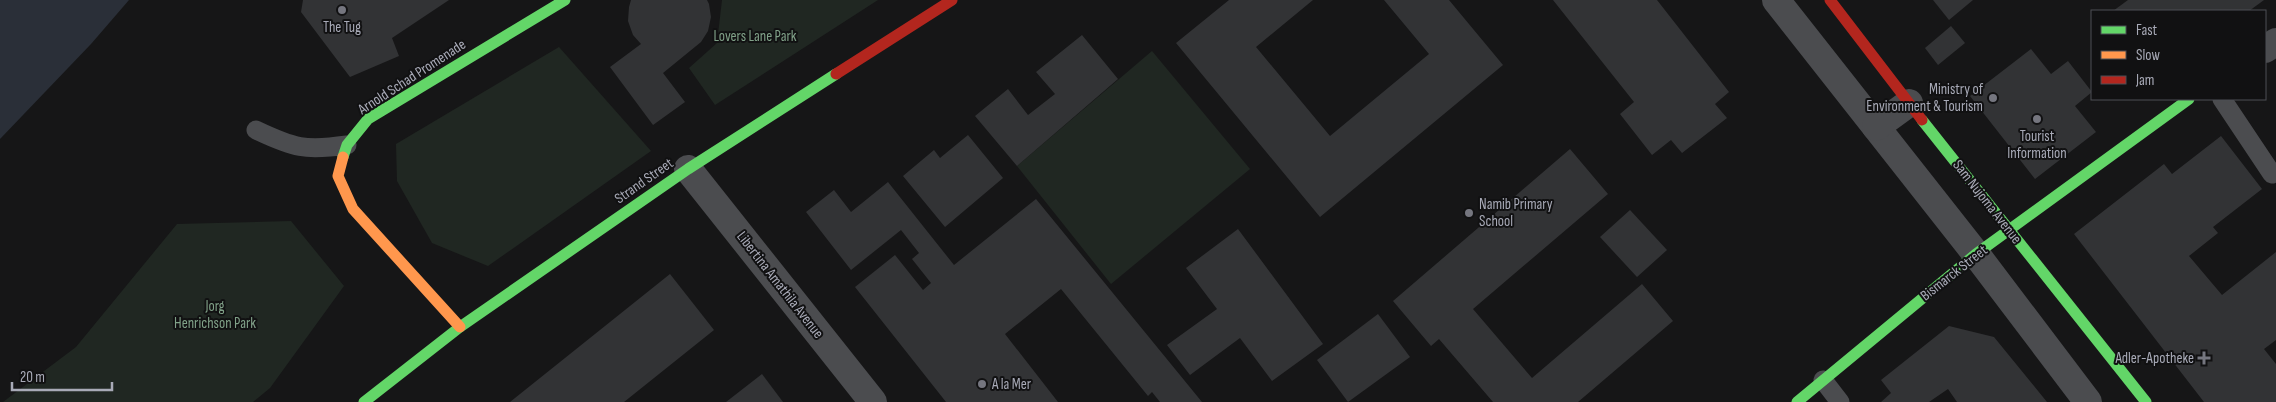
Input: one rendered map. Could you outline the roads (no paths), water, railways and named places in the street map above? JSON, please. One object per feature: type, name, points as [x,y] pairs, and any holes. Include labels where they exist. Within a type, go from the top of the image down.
[{"type":"street","name":"Arnold Schad Promenade","points":[[460,327],[353,209],[338,176],[347,145],[368,119],[565,0]]},
{"type":"street","name":"Strand Street","points":[[364,402],[460,327],[688,169],[952,0]]},
{"type":"street","points":[[1776,0],[1976,254],[2088,402]]},
{"type":"street","name":"Sam Nujoma Avenue","points":[[1830,0],[1909,103],[2146,402]]},
{"type":"street","name":"Bismarck Street","points":[[1797,402],[1976,254],[2188,100]]},
{"type":"street","points":[[1876,127],[1909,103]]},
{"type":"street","name":"Libertina Amathila Avenue","points":[[688,169],[873,402]]},
{"type":"lane","points":[[2223,100],[2272,174]]},
{"type":"lane","points":[[256,130],[287,145],[317,149],[347,145]]},
{"type":"lane","points":[[1823,380],[1840,402]]},
{"type":"place","name":"The Tug","points":[[342,10]]},
{"type":"place","name":"Ministry of Environment & Tourism","points":[[1993,98]]},
{"type":"place","name":"Tourist Information","points":[[2037,119]]},
{"type":"place","name":"Namib Primary School","points":[[1469,213]]},
{"type":"place","name":"Adler-Apotheke","points":[[2204,358]]},
{"type":"place","name":"A la Mer","points":[[982,384]]},
{"type":"park label","name":"Lovers Lane Park","points":[[755,36]]},
{"type":"park label","name":"Jorg Henrichson Park","points":[[215,314]]}]
